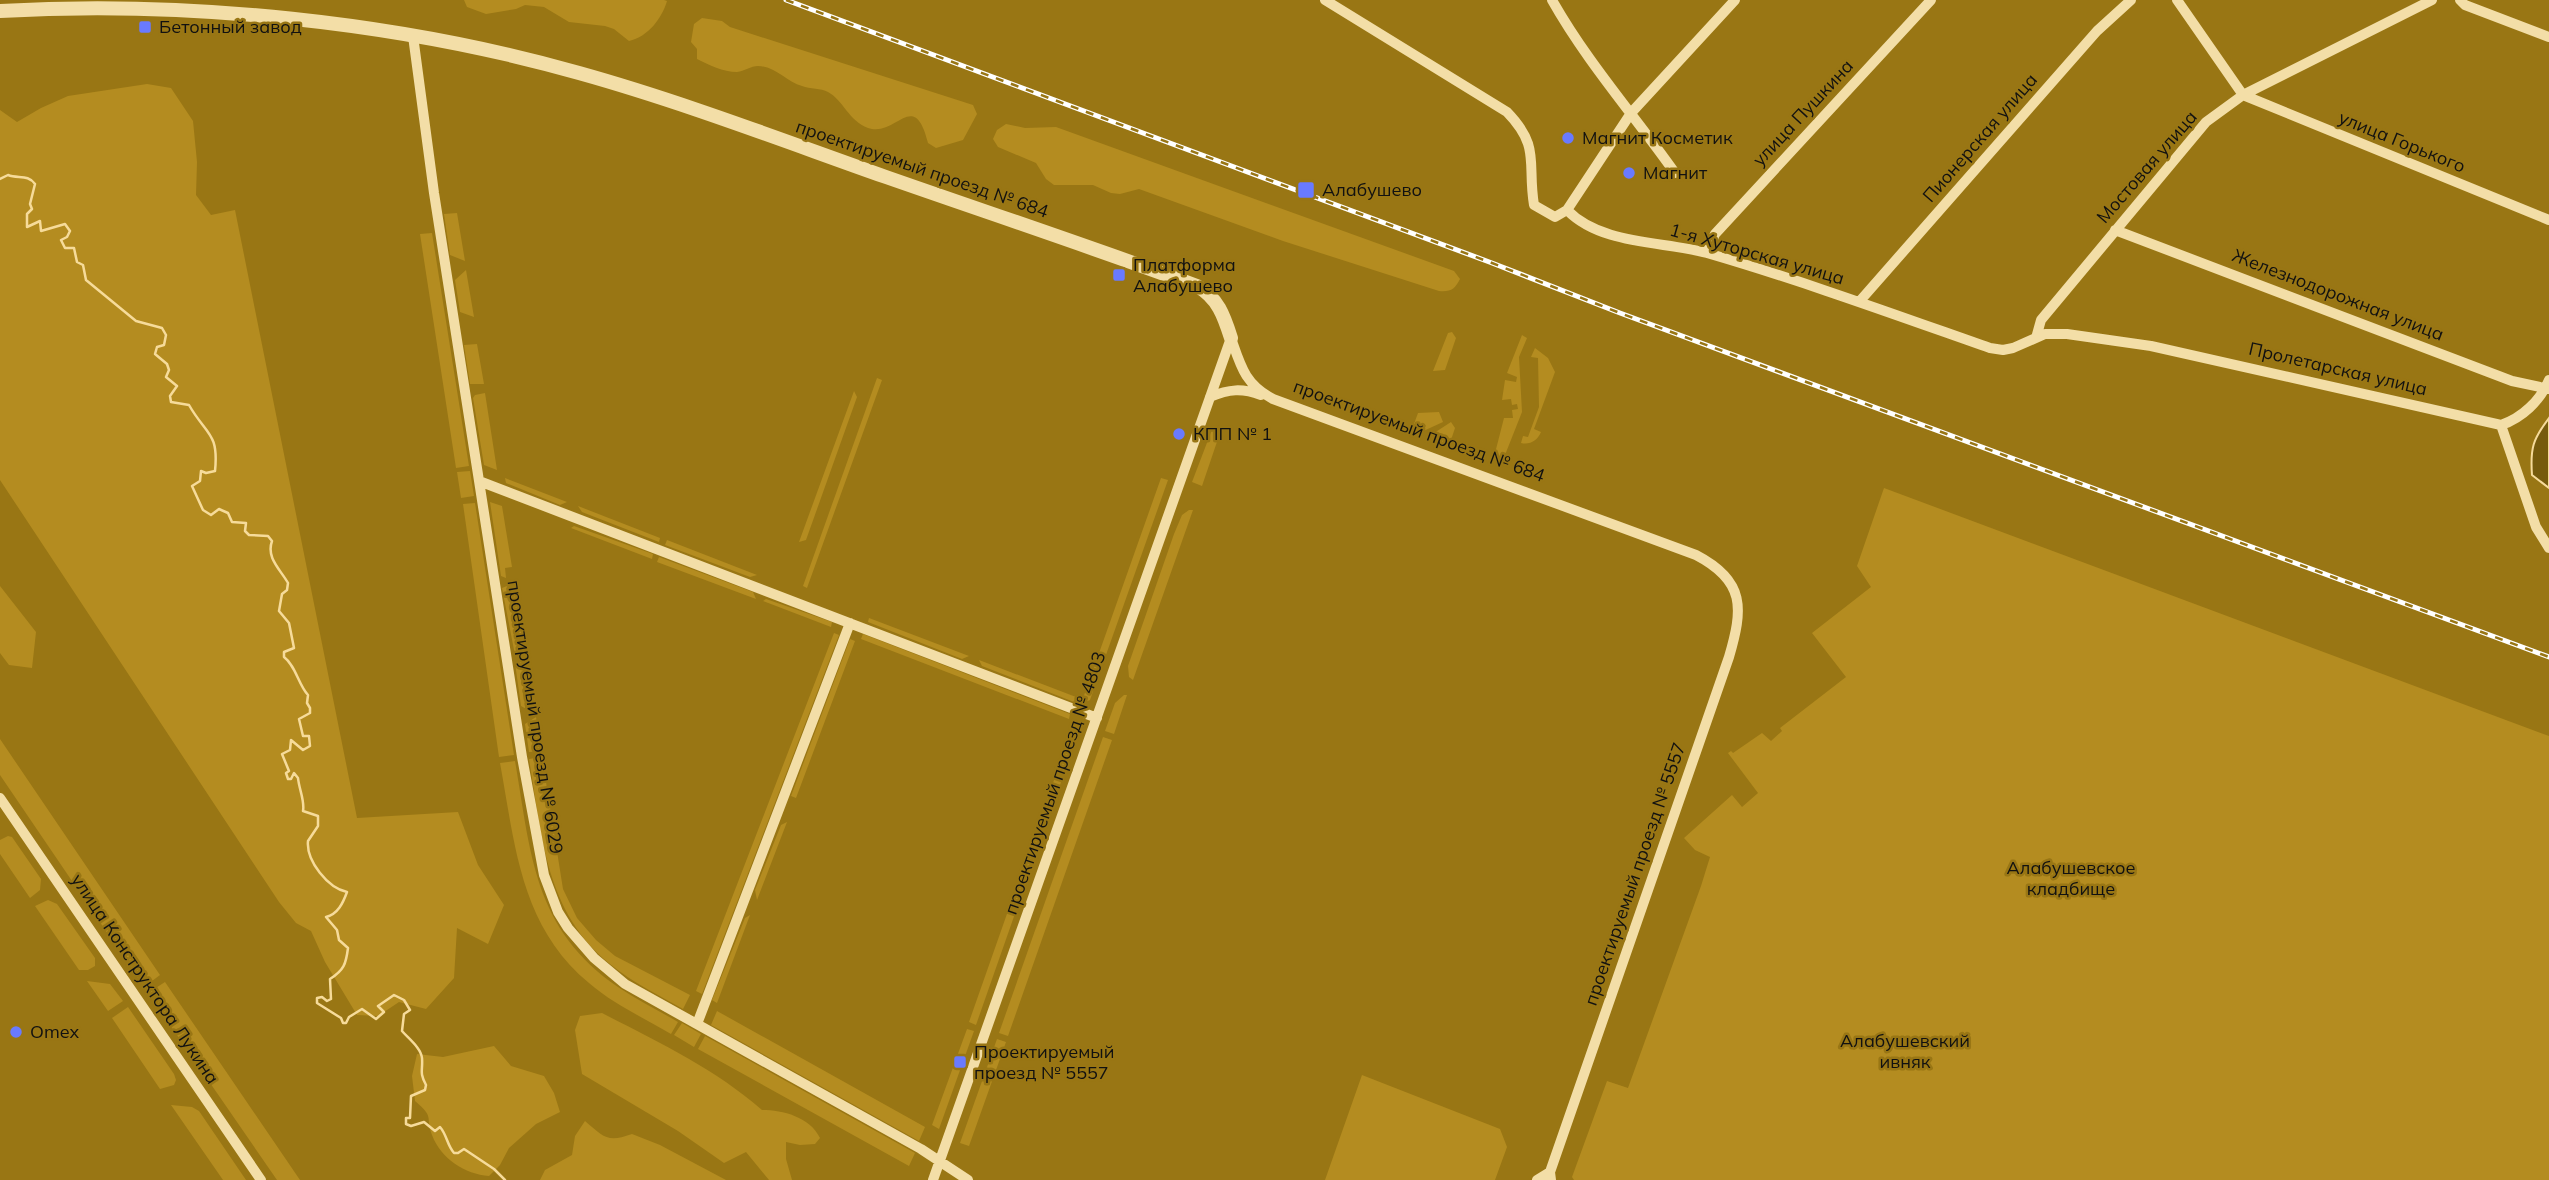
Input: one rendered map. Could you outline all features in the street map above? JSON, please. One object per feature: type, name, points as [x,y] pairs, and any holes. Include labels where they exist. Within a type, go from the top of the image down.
[{"type":"street","name":"1-я Хуторская улица","points":[[1325,0],[1507,112],[1522,127],[1530,143],[1534,205],[1555,217],[1567,210],[1580,223],[1625,238],[1707,253],[1990,348],[2003,351],[2036,338]]},
{"type":"street","points":[[1552,0],[1606,84],[1675,173]]},
{"type":"street","points":[[1567,210],[1630,113],[1735,0]]},
{"type":"street","name":"улица Пушкина","points":[[1707,253],[1715,234],[1931,0]]},
{"type":"street","name":"Пионерская улица","points":[[1859,302],[2097,31],[2131,0]]},
{"type":"street","points":[[2177,0],[2243,95]]},
{"type":"street","name":"Мостовая улица","points":[[2036,338],[2041,320],[2206,122],[2243,95],[2432,0]]},
{"type":"street","points":[[2460,0],[2465,5],[2549,37]]},
{"type":"street","name":"проектируемый проезд № 684","points":[[0,11],[114,8],[233,12],[360,26],[513,56],[617,84],[688,107],[1197,286],[1212,296],[1222,312],[1248,379],[1259,391],[1273,399],[1696,555],[1718,568],[1732,587]]},
{"type":"street","name":"проектируемый проезд № 6029","points":[[413,36],[434,193],[524,771],[541,863],[550,893],[568,928],[606,969],[625,984],[921,1149],[968,1180]]},
{"type":"street","name":"улица Горького","points":[[2243,95],[2549,220]]},
{"type":"street","name":"Железнодорожная улица","points":[[2115,230],[2512,381],[2548,386]]},
{"type":"street","name":"Пролетарская улица","points":[[2036,338],[2045,334],[2067,334],[2151,346],[2501,425]]},
{"type":"street","name":"проектируемый проезд № 4803","points":[[933,1180],[1231,338]]},
{"type":"street","points":[[2548,386],[2527,410],[2501,425],[2536,527],[2549,548]]},
{"type":"street","points":[[1210,397],[1240,390],[1273,399]]},
{"type":"street","points":[[479,481],[1097,718]]},
{"type":"street","name":"проектируемый проезд № 5557","points":[[1537,1180],[1550,1176],[1729,657],[1739,615],[1738,601],[1732,587]]},
{"type":"street","points":[[697,1024],[850,623]]},
{"type":"street","name":"улица Конструктора Лукина","points":[[0,798],[261,1180]]},
{"type":"green space","points":[[464,0],[667,1],[653,26],[629,41],[614,29],[569,22],[544,7],[525,5],[486,14],[467,7]]},
{"type":"green space","points":[[702,18],[722,21],[730,27],[973,105],[977,114],[963,140],[936,148],[928,143],[917,118],[910,116],[887,127],[868,128],[856,121],[838,100],[825,91],[796,84],[764,67],[755,66],[732,72],[697,59],[697,49],[691,42],[694,24]]},
{"type":"green space","points":[[147,84],[171,88],[193,121],[197,162],[196,195],[211,215],[235,210],[357,818],[458,812],[478,865],[504,905],[488,944],[457,928],[454,978],[426,1009],[399,1002],[378,1016],[357,1015],[325,962],[311,931],[296,923],[279,902],[0,480],[0,110],[17,122],[68,96]]},
{"type":"green space","points":[[1006,124],[1025,128],[1056,127],[1454,271],[1460,279],[1452,289],[1439,291],[1283,241],[1139,189],[1120,194],[1093,185],[1054,185],[1046,179],[1036,163],[998,147],[993,139],[997,130]]},
{"type":"green space","points":[[457,213],[465,261],[450,255],[444,214]]},
{"type":"green space","points":[[432,233],[469,466],[456,468],[420,234]]},
{"type":"green space","points":[[466,270],[474,317],[460,312],[455,280]]},
{"type":"green space","points":[[1452,332],[1456,338],[1445,370],[1433,371],[1448,333]]},
{"type":"green space","points":[[1522,335],[1527,338],[1519,357],[1522,412],[1503,460],[1494,457],[1504,418],[1513,418],[1512,410],[1518,409],[1517,404],[1512,405],[1511,399],[1502,400],[1505,380],[1516,382],[1517,377],[1507,373]]},
{"type":"green space","points":[[477,344],[484,384],[470,384],[464,345]]},
{"type":"green space","points":[[1535,348],[1548,358],[1555,372],[1534,429],[1541,432],[1533,442],[1521,443],[1523,436],[1528,437],[1539,407],[1538,358],[1531,357]]},
{"type":"green space","points":[[877,378],[882,380],[807,588],[803,586]]},
{"type":"green space","points":[[854,391],[857,397],[806,540],[799,542]]},
{"type":"green space","points":[[485,393],[497,470],[484,465],[473,398]]},
{"type":"green space","points":[[1439,412],[1443,422],[1419,433],[1414,424],[1418,413]]},
{"type":"green space","points":[[1451,422],[1455,428],[1449,446],[1430,439],[1431,435]]},
{"type":"green space","points":[[1213,427],[1221,430],[1202,486],[1192,482]]},
{"type":"green space","points":[[470,471],[474,496],[461,498],[457,472]]},
{"type":"green space","points":[[505,478],[567,502],[560,505],[506,483]]},
{"type":"green space","points":[[1161,478],[1168,480],[1090,700],[1081,704]]},
{"type":"green space","name":"Алабушевское кладбище","points":[[1884,488],[2549,736],[2549,1180],[1574,1180],[1572,1177],[1607,1081],[1628,1088],[1701,886],[1710,857],[1695,850],[1684,838],[1732,795],[1742,807],[1758,793],[1728,753],[1733,753],[1762,733],[1771,741],[1782,731],[1780,728],[1846,677],[1812,633],[1871,587],[1857,566]]},
{"type":"green space","points":[[490,502],[502,506],[512,567],[505,568],[506,578],[501,576]]},
{"type":"green space","points":[[475,503],[514,755],[499,757],[463,504]]},
{"type":"green space","points":[[578,506],[660,538],[659,542],[582,512]]},
{"type":"green space","points":[[1193,510],[1133,680],[1129,677],[1128,666],[1174,534],[1182,515]]},
{"type":"green space","points":[[574,526],[653,554],[652,559],[571,528]]},
{"type":"green space","points":[[667,540],[757,575],[750,577],[665,545]]},
{"type":"green space","points":[[659,557],[753,592],[756,599],[657,562]]},
{"type":"green space","points":[[514,583],[526,654],[515,655],[502,588]]},
{"type":"green space","points":[[0,586],[36,632],[32,668],[9,665],[0,653]]},
{"type":"green space","points":[[766,599],[832,622],[831,627],[763,601]]},
{"type":"green space","points":[[869,618],[969,656],[962,659],[868,622]]},
{"type":"green space","points":[[834,633],[839,635],[702,994],[696,991]]},
{"type":"green space","points":[[863,634],[1070,714],[1069,719],[861,639]]},
{"type":"green space","points":[[850,639],[855,641],[796,798],[791,796]]},
{"type":"green space","points":[[979,660],[1076,697],[1074,702],[982,666]]},
{"type":"green space","points":[[527,661],[536,708],[528,710],[521,706],[515,663]]},
{"type":"green space","points":[[1127,695],[1114,734],[1105,731],[1115,703]]},
{"type":"green space","points":[[536,717],[541,751],[529,752],[525,724]]},
{"type":"green space","points":[[1073,726],[1080,728],[976,1025],[969,1022]]},
{"type":"green space","points":[[1103,737],[1112,740],[1008,1036],[999,1033]]},
{"type":"green space","points":[[0,739],[160,975],[144,987],[0,775]]},
{"type":"green space","points":[[542,757],[563,889],[577,918],[596,940],[615,956],[690,995],[683,1009],[610,964],[588,943],[572,921],[559,896],[543,844],[529,759]]},
{"type":"green space","points":[[515,761],[532,858],[552,914],[568,940],[590,964],[625,992],[678,1022],[671,1034],[598,991],[566,961],[548,936],[534,910],[524,882],[511,824],[500,763]]},
{"type":"green space","points":[[787,822],[757,900],[755,890],[781,825]]},
{"type":"green space","points":[[12,837],[41,879],[40,890],[30,898],[0,854],[0,840]]},
{"type":"green space","points":[[48,900],[57,904],[95,958],[95,966],[88,970],[79,970],[35,906]]},
{"type":"green space","points":[[750,915],[717,1003],[712,1000],[745,918]]},
{"type":"green space","points":[[87,981],[110,984],[123,1001],[108,1011]]},
{"type":"green space","points":[[165,982],[300,1180],[277,1180],[148,993]]},
{"type":"green space","points":[[128,1007],[174,1074],[174,1085],[160,1089],[112,1018]]},
{"type":"green space","points":[[717,1011],[925,1127],[919,1141],[711,1025]]},
{"type":"green space","points":[[602,1013],[705,1068],[762,1110],[787,1113],[810,1125],[820,1138],[815,1144],[786,1142],[786,1159],[792,1180],[769,1180],[746,1152],[724,1163],[678,1131],[582,1074],[575,1030],[580,1016]]},
{"type":"green space","points":[[682,1023],[701,1034],[694,1047],[674,1035]]},
{"type":"green space","points":[[967,1029],[974,1031],[939,1129],[932,1125]]},
{"type":"green space","points":[[705,1036],[915,1153],[909,1166],[698,1049]]},
{"type":"green space","points":[[997,1039],[1006,1042],[969,1146],[960,1143]]},
{"type":"green space","points":[[494,1046],[511,1066],[544,1076],[554,1093],[560,1112],[536,1124],[509,1148],[500,1165],[489,1176],[471,1172],[455,1164],[441,1151],[432,1135],[427,1114],[415,1101],[412,1076],[417,1054],[443,1057]]},
{"type":"green space","points":[[1362,1075],[1500,1129],[1507,1147],[1495,1180],[1325,1180]]},
{"type":"green space","points":[[171,1105],[192,1107],[199,1111],[246,1180],[223,1180]]},
{"type":"green space","points":[[585,1121],[606,1137],[617,1138],[632,1134],[660,1145],[726,1180],[540,1180],[545,1170],[572,1155],[575,1136]]},
{"type":"shaded area","points":[[2549,418],[2549,488],[2532,475],[2532,451],[2539,432]]},
{"type":"waterway","points":[[0,179],[8,175],[32,181],[35,184],[30,204],[32,209],[27,214],[27,227],[40,221],[41,231],[65,224],[70,231],[67,237],[61,240],[65,248],[74,248],[77,262],[83,265],[86,280],[136,321],[162,328],[166,335],[164,345],[157,347],[155,354],[167,364],[169,370],[166,377],[177,386],[170,396],[171,402],[189,405],[210,435],[215,448],[215,471],[201,471],[200,481],[192,486],[203,510],[211,515],[219,509],[228,513],[232,522],[246,523],[245,531],[249,535],[268,536],[272,541],[272,558],[288,583],[287,590],[282,594],[279,611],[289,623],[294,648],[284,652],[284,657],[308,695],[307,703],[310,708],[310,713],[299,719],[303,736],[309,736],[310,746],[303,750],[291,740],[290,750],[282,754],[289,771],[286,773],[288,779],[291,779],[294,773],[298,778],[303,811],[318,816],[318,826],[308,841],[314,865],[333,885],[347,892],[337,911],[326,917],[337,930],[339,940],[348,948],[344,966],[330,979],[331,999],[327,1001],[322,997],[317,998],[317,1003],[346,1023],[349,1017],[362,1009],[376,1019],[384,1012],[378,1006],[394,995],[404,1000],[410,1010],[404,1014],[402,1031],[421,1054],[422,1074],[426,1085],[425,1090],[411,1096],[410,1118],[406,1118],[406,1124],[411,1126],[424,1122],[435,1131],[440,1127],[454,1153],[464,1149],[494,1169],[505,1180]]},
{"type":"railway","points":[[786,0],[2549,657]]},
{"type":"place","name":"Бетонный завод","points":[[145,27]]},
{"type":"place","name":"Магнит Косметик","points":[[1568,138]]},
{"type":"place","name":"Магнит","points":[[1629,173]]},
{"type":"place","name":"Алабушево","points":[[1306,190]]},
{"type":"place","name":"Платформа Алабушево","points":[[1119,275]]},
{"type":"place","name":"КПП № 1","points":[[1179,434]]},
{"type":"place","name":"Omex","points":[[16,1032]]},
{"type":"place","name":"Проектируемый проезд № 5557","points":[[960,1062]]},
{"type":"park label","name":"Алабушевский ивняк","points":[[1905,1051]]}]
